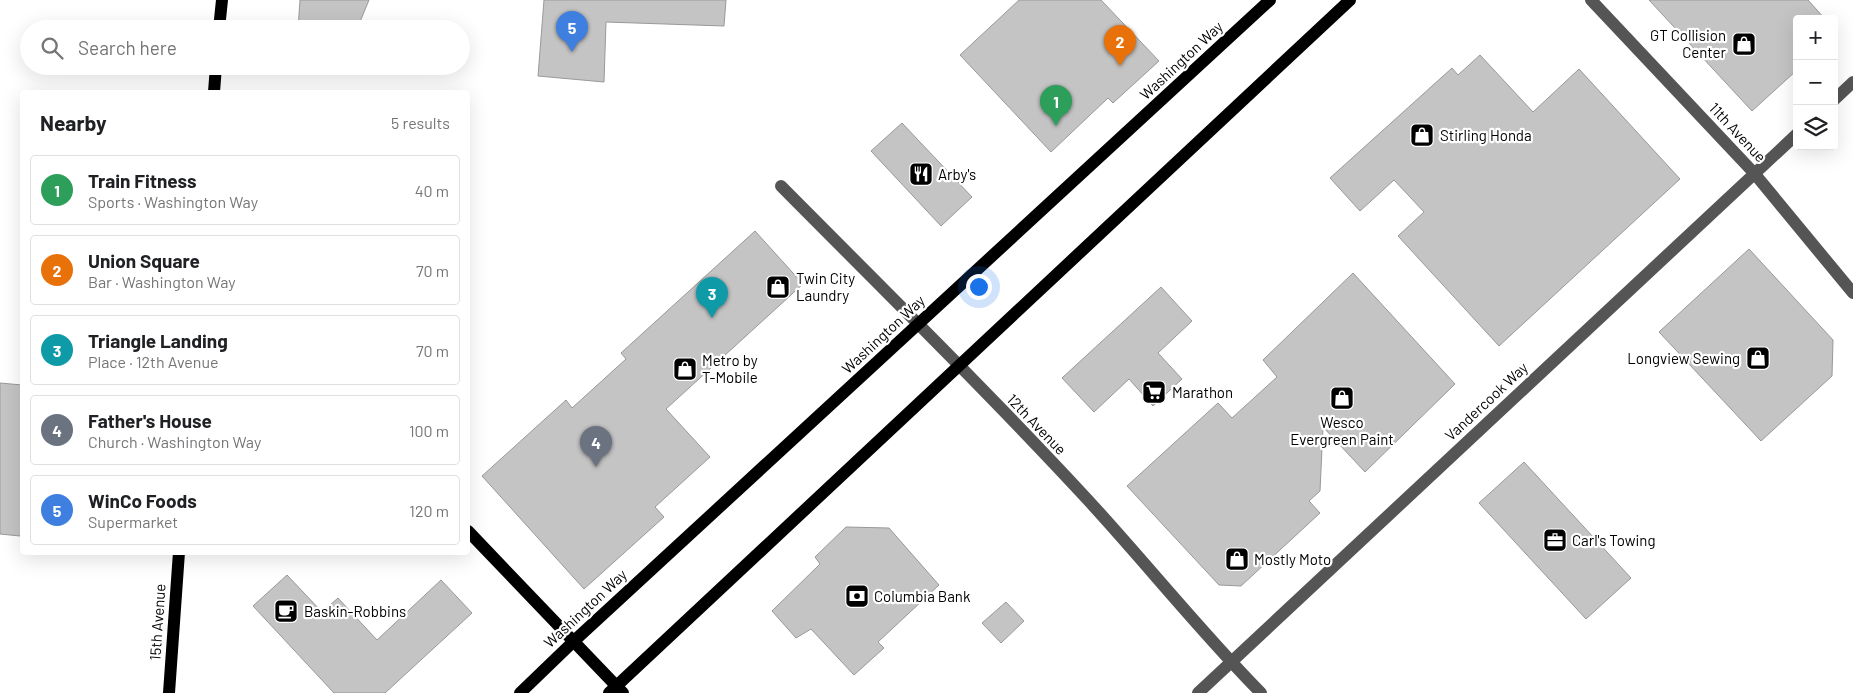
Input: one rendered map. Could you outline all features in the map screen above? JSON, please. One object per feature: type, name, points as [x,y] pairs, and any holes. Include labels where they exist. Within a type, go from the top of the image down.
[{"type":"main road","points":[[220,20],[222,0]]},
{"type":"main road","name":"Washington Way","points":[[520,693],[574,641],[1270,0]]},
{"type":"main road","points":[[470,534],[574,641],[616,691],[958,366],[1350,0]]},
{"type":"main road","points":[[214,90],[215,75]]},
{"type":"main road","name":"15th Avenue","points":[[169,693],[179,555]]},
{"type":"street","name":"11th Avenue","points":[[1591,0],[1754,173],[1853,292]]},
{"type":"street","points":[[1838,96],[1853,82]]},
{"type":"street","name":"Vandercook Way","points":[[1198,693],[1793,138]]},
{"type":"street","name":"12th Avenue","points":[[781,186],[1088,500],[1231,662],[1261,693]]},
{"type":"building","points":[[300,0],[369,0],[361,20],[299,20]]},
{"type":"building","points":[[544,0],[726,0],[724,26],[606,22],[604,82],[538,76]]},
{"type":"building","points":[[1019,0],[1101,0],[1159,61],[1113,103],[1108,98],[1051,152],[960,55]]},
{"type":"building","name":"GT Collision Center","points":[[1649,0],[1808,0],[1821,15],[1793,15],[1793,74],[1752,111]]},
{"type":"building","points":[[1480,55],[1533,112],[1579,69],[1680,179],[1499,346],[1398,236],[1424,212],[1394,180],[1360,211],[1330,178],[1452,68],[1458,75]]},
{"type":"building","name":"Arby's","points":[[902,123],[972,197],[941,226],[871,151]]},
{"type":"building","points":[[755,231],[803,284],[666,409],[710,457],[655,507],[664,517],[584,589],[482,476],[566,400],[572,408],[626,359],[621,353]]},
{"type":"building","name":"Longview Sewing","points":[[1749,249],[1833,340],[1832,376],[1761,441],[1659,332]]},
{"type":"building","points":[[1353,273],[1455,384],[1365,472],[1323,427],[1320,491],[1309,501],[1320,513],[1241,586],[1219,585],[1127,486],[1218,403],[1232,418],[1277,377],[1263,360]]},
{"type":"building","name":"Marathon","points":[[1161,287],[1192,321],[1158,353],[1182,379],[1153,406],[1129,379],[1094,412],[1062,378]]},
{"type":"building","points":[[0,383],[20,385],[20,536],[0,534]]},
{"type":"building","name":"Carl's Towing","points":[[1524,462],[1631,578],[1586,619],[1479,503]]},
{"type":"building","name":"Columbia Bank","points":[[846,527],[889,528],[939,585],[878,642],[884,648],[854,675],[811,629],[796,638],[772,611],[820,564],[815,557]]},
{"type":"building","points":[[287,575],[322,612],[338,598],[377,640],[441,580],[472,613],[385,693],[334,693],[253,606]]},
{"type":"building","points":[[1006,602],[1024,621],[1001,643],[982,623]]},
{"type":"place","name":"GT Collision Center","points":[[1744,44]]},
{"type":"place","name":"WinCo Foods","points":[[572,52]]},
{"type":"place","name":"Union Square","points":[[1120,66]]},
{"type":"place","name":"Train Fitness","points":[[1056,126]]},
{"type":"place","name":"Stirling Honda","points":[[1422,135]]},
{"type":"place","name":"Arby's","points":[[921,174]]},
{"type":"place","name":"Twin City Laundry","points":[[778,287]]},
{"type":"place","name":"Triangle Landing","points":[[712,318]]},
{"type":"place","name":"Longview Sewing","points":[[1758,358]]},
{"type":"place","name":"Metro by T-Mobile","points":[[685,369]]},
{"type":"place","name":"Marathon","points":[[1154,392]]},
{"type":"place","name":"Wesco Evergreen Paint","points":[[1342,398]]},
{"type":"place","name":"Father's House","points":[[596,467]]},
{"type":"place","name":"Carl's Towing","points":[[1555,540]]},
{"type":"place","name":"Mostly Moto","points":[[1237,559]]},
{"type":"place","name":"Columbia Bank","points":[[857,596]]},
{"type":"place","name":"Baskin-Robbins","points":[[286,611]]}]
